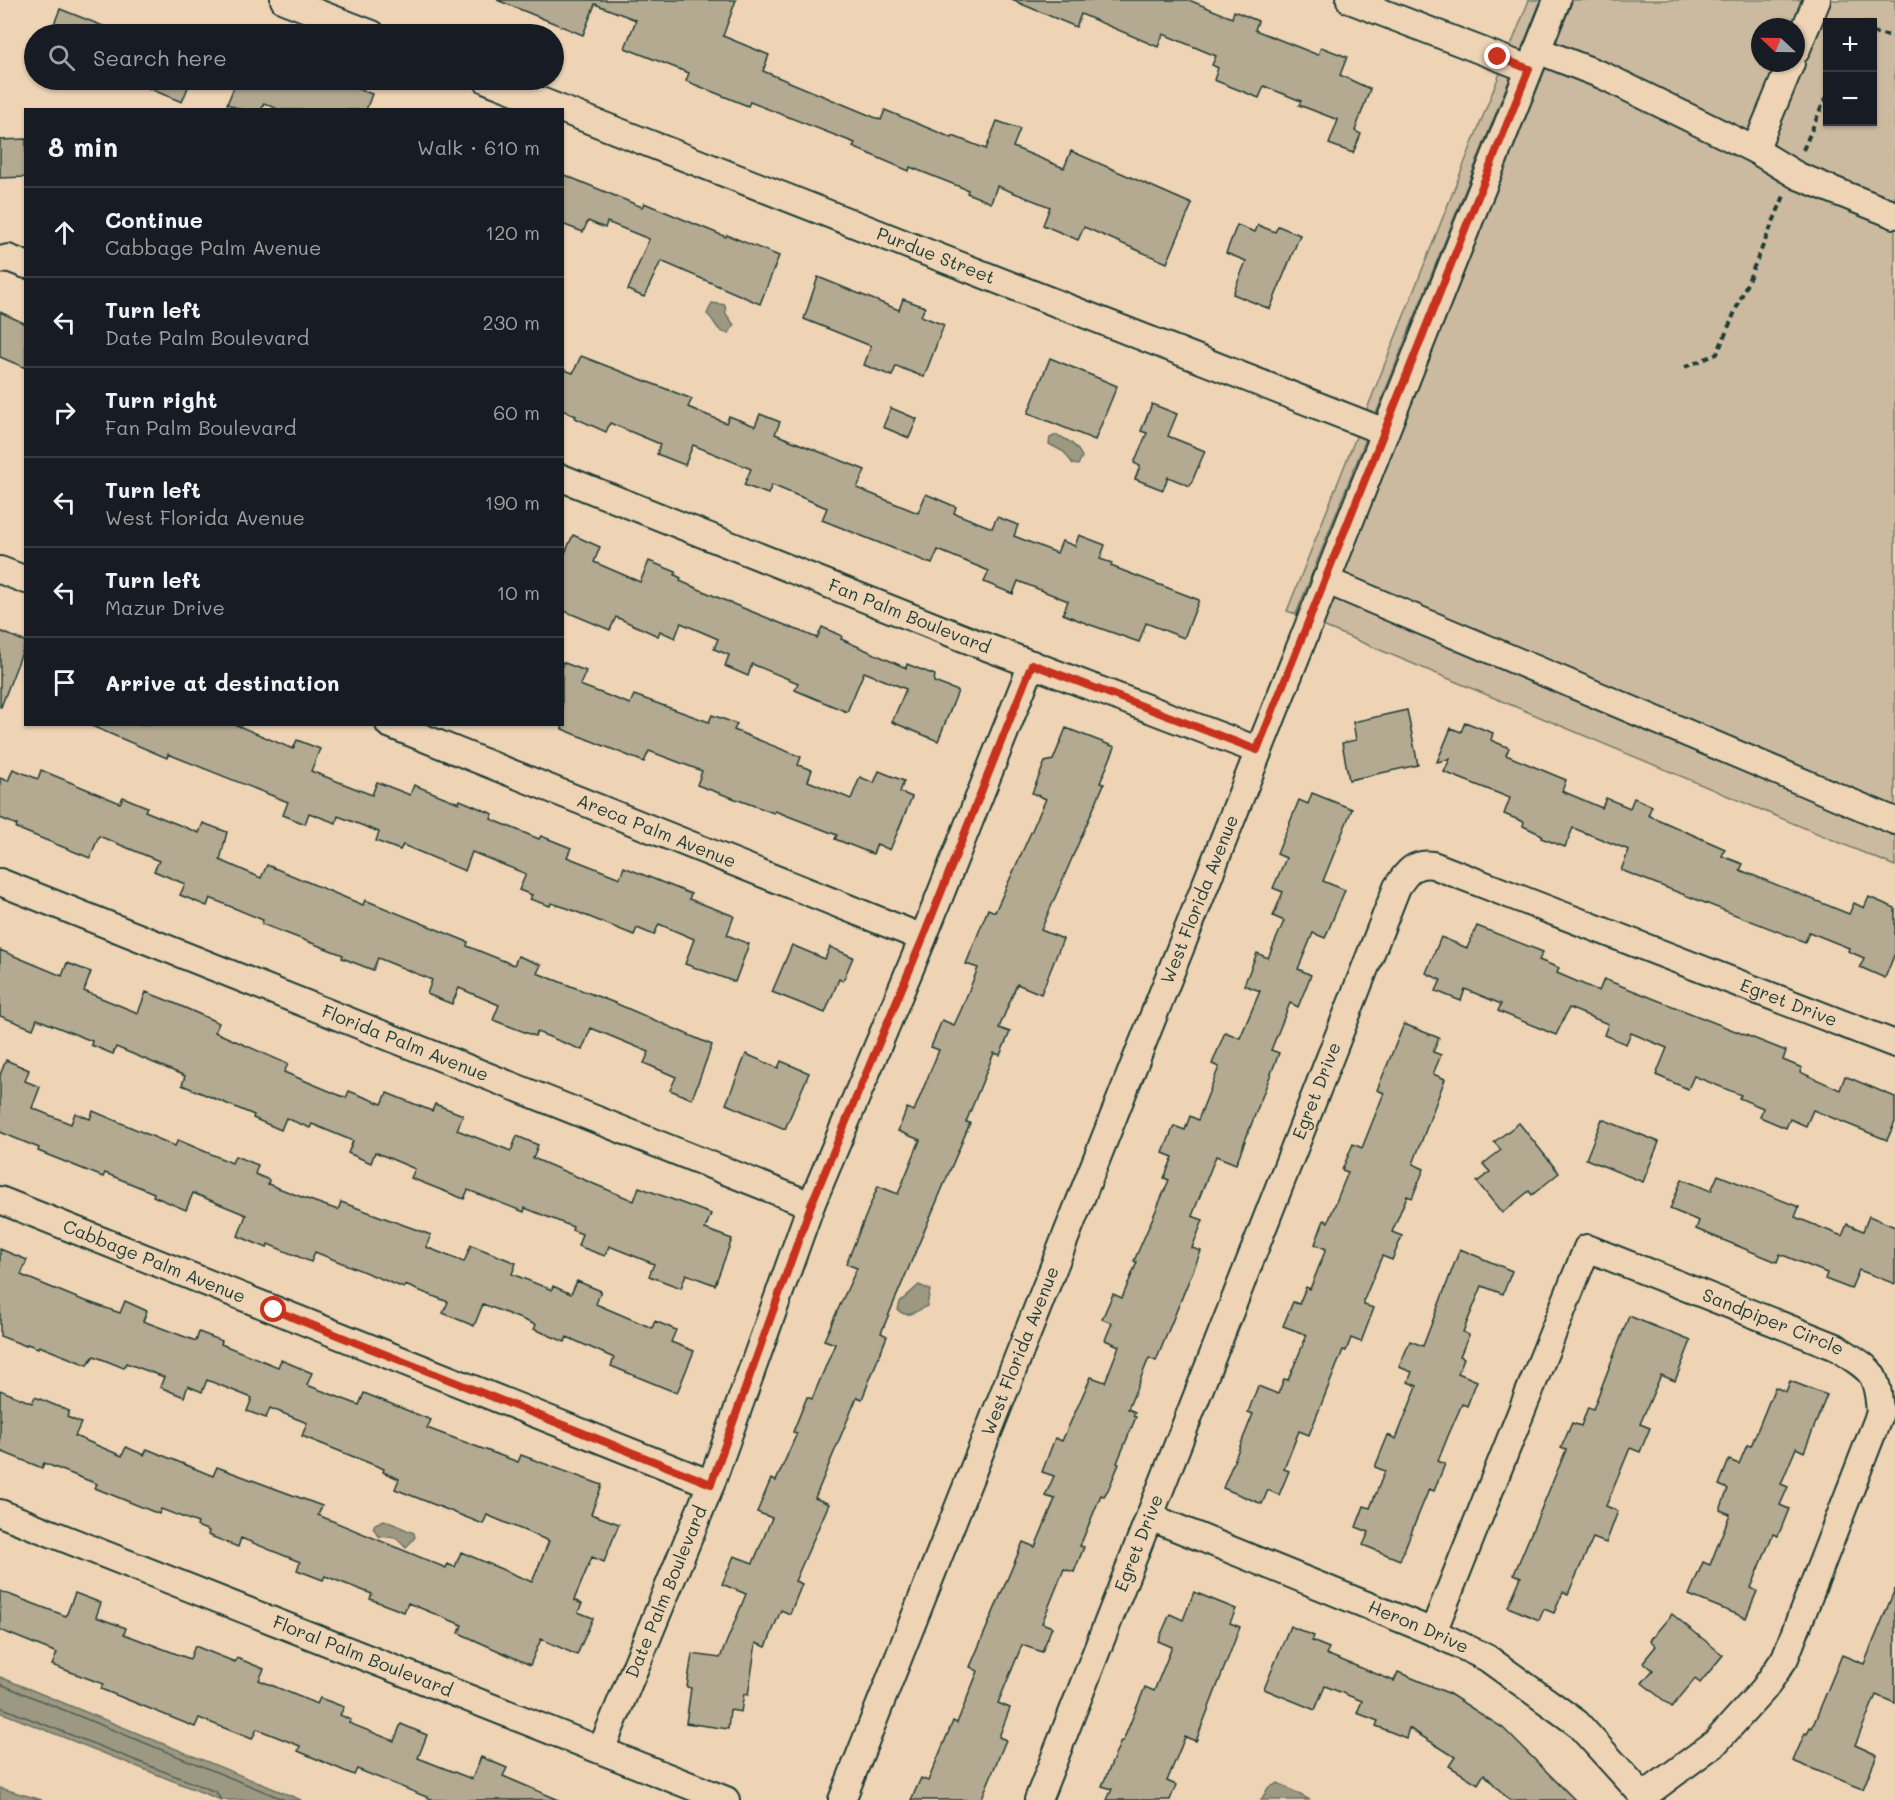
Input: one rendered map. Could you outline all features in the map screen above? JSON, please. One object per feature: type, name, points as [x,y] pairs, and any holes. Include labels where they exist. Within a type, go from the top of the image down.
[{"type":"street","points":[[284,0],[346,24]]},
{"type":"street","points":[[1350,0],[1533,59],[1604,76],[1755,150],[1793,174],[1895,215]]},
{"type":"street","name":"West Florida Avenue","points":[[842,1800],[1257,750],[1557,0]]},
{"type":"street","points":[[1805,29],[1817,0]]},
{"type":"street","points":[[1755,150],[1787,72]]},
{"type":"street","name":"Purdue Street","points":[[513,90],[558,108]]},
{"type":"street","name":"Purdue Street","points":[[564,110],[1385,432]]},
{"type":"street","points":[[0,260],[8,258],[24,264]]},
{"type":"street","name":"Fan Palm Boulevard","points":[[564,479],[1032,664],[1257,750]]},
{"type":"street","points":[[0,570],[24,579]]},
{"type":"street","points":[[1325,580],[1895,821]]},
{"type":"street","name":"Date Palm Boulevard","points":[[601,1750],[711,1484],[811,1205],[923,938],[1032,664]]},
{"type":"street","name":"Areca Palm Avenue","points":[[394,726],[923,938]]},
{"type":"street","name":"Egret Drive","points":[[1038,1800],[1397,887],[1407,871],[1421,863],[1433,865],[1895,1044]]},
{"type":"street","name":"Florida Palm Avenue","points":[[0,882],[811,1205]]},
{"type":"street","name":"Cabbage Palm Avenue","points":[[0,1200],[711,1484]]},
{"type":"street","name":"Sandpiper Circle","points":[[1432,1632],[1587,1248],[1836,1347],[1863,1365],[1878,1381],[1880,1413],[1785,1658],[1764,1689],[1715,1743],[1646,1798]]},
{"type":"street","name":"Floral Palm Boulevard","points":[[0,1513],[726,1800]]},
{"type":"street","name":"Heron Drive","points":[[1150,1517],[1432,1632],[1487,1658],[1577,1723],[1646,1798]]},
{"type":"path","points":[[1877,33],[1895,37]]},
{"type":"path","points":[[1685,367],[1717,354],[1823,102]]},
{"type":"shaded area","points":[[1529,0],[1541,0],[1296,614],[1287,611]]},
{"type":"shaded area","points":[[1573,0],[1895,0],[1895,866],[1323,626]]},
{"type":"water","points":[[712,303],[725,305],[726,314],[734,325],[729,333],[721,331],[707,314]]},
{"type":"water","points":[[1056,435],[1078,449],[1082,457],[1078,465],[1073,464],[1064,452],[1049,444],[1050,438]]},
{"type":"water","points":[[919,1285],[930,1290],[927,1306],[909,1314],[902,1313],[898,1310],[900,1302]]},
{"type":"water","points":[[384,1520],[414,1533],[415,1537],[406,1548],[396,1538],[379,1536],[373,1528],[375,1524]]},
{"type":"water","points":[[0,1677],[301,1800],[221,1800],[0,1712]]},
{"type":"water","points":[[1278,1783],[1310,1800],[1261,1800],[1268,1788]]},
{"type":"water","points":[[0,1788],[42,1800],[0,1800]]},
{"type":"building","points":[[497,0],[736,0],[723,36],[769,55],[763,71],[881,120],[885,110],[952,138],[953,136],[986,149],[997,121],[1020,129],[1013,147],[1064,168],[1071,151],[1192,204],[1167,263],[1084,227],[1078,240],[1043,225],[1050,207],[997,186],[991,203],[967,193],[968,190],[910,167],[909,171],[853,147],[855,143],[750,102],[748,106],[686,81],[689,73],[625,48],[636,20],[595,4],[583,35],[564,27],[564,24],[556,24]]},
{"type":"building","points":[[1012,0],[1189,0],[1232,18],[1234,11],[1258,21],[1255,30],[1318,55],[1321,47],[1347,57],[1340,75],[1370,89],[1355,131],[1361,134],[1353,153],[1329,144],[1338,120],[1299,105],[1301,101],[1264,86],[1259,98],[1214,80],[1218,68],[1212,65],[1216,56],[1163,34],[1158,47],[1081,14],[1076,27]]},
{"type":"building","points":[[60,9],[98,24],[54,24]]},
{"type":"building","points":[[153,90],[187,90],[182,102]]},
{"type":"building","points":[[233,90],[361,90],[372,94],[367,108],[275,108],[264,103],[262,108],[237,108],[227,104]]},
{"type":"building","points":[[24,139],[24,177],[0,178],[0,140]]},
{"type":"building","points":[[564,175],[642,207],[644,203],[779,256],[760,304],[661,261],[644,297],[628,290],[649,239],[607,222],[605,228],[588,221],[583,232],[564,225]]},
{"type":"building","points":[[1237,225],[1255,232],[1258,225],[1275,232],[1278,226],[1300,235],[1270,309],[1233,294],[1246,261],[1226,253]]},
{"type":"building","points":[[818,277],[899,310],[903,299],[925,307],[921,316],[944,325],[924,377],[896,366],[892,376],[864,365],[871,346],[804,319]]},
{"type":"building","points":[[0,312],[24,323],[24,367],[0,357]]},
{"type":"building","points":[[581,356],[692,399],[688,407],[726,423],[729,416],[755,426],[760,414],[780,422],[775,434],[865,470],[857,488],[918,513],[926,494],[956,507],[954,513],[992,528],[997,517],[1018,525],[1014,536],[1057,553],[1062,541],[1075,546],[1079,535],[1105,545],[1100,559],[1112,563],[1111,566],[1199,600],[1184,638],[1146,623],[1139,642],[1088,624],[1063,614],[1068,601],[1018,581],[1013,594],[984,582],[989,571],[938,550],[932,564],[822,520],[827,508],[772,485],[768,494],[744,485],[751,469],[693,445],[685,465],[657,454],[660,444],[610,423],[606,432],[564,411],[564,370],[573,373]]},
{"type":"building","points":[[1050,358],[1117,386],[1095,440],[1028,413]]},
{"type":"building","points":[[1152,404],[1177,414],[1168,436],[1205,451],[1190,486],[1168,477],[1163,490],[1135,479],[1140,466],[1134,463],[1147,433],[1141,431]]},
{"type":"building","points":[[891,408],[917,419],[909,438],[883,427]]},
{"type":"building","points":[[573,535],[600,547],[594,562],[640,582],[649,561],[676,572],[675,575],[681,578],[680,581],[817,638],[822,627],[842,636],[841,639],[906,668],[907,664],[935,675],[934,682],[958,691],[938,741],[892,722],[906,689],[864,672],[847,712],[795,690],[798,683],[752,664],[748,676],[725,666],[729,655],[714,649],[718,639],[681,623],[675,638],[660,631],[658,636],[616,617],[610,630],[564,611],[564,555]]},
{"type":"building","points":[[0,631],[24,641],[24,647],[0,707]]},
{"type":"building","points":[[564,663],[586,671],[580,685],[630,704],[634,695],[709,722],[712,715],[737,724],[734,730],[801,757],[798,765],[812,770],[808,781],[851,799],[860,777],[874,783],[879,771],[904,781],[900,792],[912,797],[890,850],[877,844],[873,854],[835,839],[837,835],[697,785],[702,771],[649,751],[644,762],[562,729],[564,726]]},
{"type":"building","points":[[1407,710],[1418,765],[1349,780],[1342,743],[1356,740],[1353,722]]},
{"type":"building","points":[[1465,722],[1493,733],[1491,740],[1509,748],[1506,755],[1566,780],[1562,791],[1602,808],[1606,798],[1630,808],[1634,798],[1652,806],[1648,815],[1725,849],[1722,856],[1743,864],[1740,870],[1849,914],[1854,903],[1864,908],[1869,897],[1895,908],[1895,953],[1885,978],[1860,967],[1864,958],[1848,951],[1849,948],[1809,932],[1805,942],[1621,870],[1629,850],[1573,828],[1565,847],[1541,838],[1542,835],[1523,826],[1524,822],[1504,814],[1510,798],[1444,772],[1450,759],[1437,762],[1451,728],[1461,732]]},
{"type":"building","points":[[92,726],[239,726],[293,749],[297,740],[320,749],[311,771],[372,795],[377,782],[410,795],[414,785],[459,803],[460,800],[493,814],[491,819],[539,839],[541,836],[571,848],[567,857],[620,878],[624,867],[691,894],[689,899],[734,916],[727,935],[749,944],[735,982],[685,964],[694,939],[659,924],[654,935],[637,928],[634,935],[567,908],[551,903],[550,906],[530,899],[532,895],[519,890],[526,874],[472,852],[465,871],[403,845],[400,850],[376,841],[379,832],[338,816],[336,823],[309,813],[305,824],[283,815],[288,802],[168,754],[167,758]]},
{"type":"building","points":[[1066,728],[1115,747],[1100,783],[1104,784],[1041,930],[1063,939],[1041,994],[1017,984],[999,1028],[1010,1032],[1000,1055],[994,1053],[966,1122],[970,1123],[881,1333],[887,1336],[862,1399],[857,1397],[815,1498],[829,1504],[795,1581],[802,1584],[790,1614],[781,1610],[766,1647],[756,1643],[748,1695],[744,1694],[741,1712],[730,1710],[728,1729],[686,1723],[691,1688],[687,1687],[692,1654],[720,1658],[746,1594],[722,1584],[734,1556],[753,1563],[772,1518],[757,1512],[771,1479],[776,1481],[797,1433],[793,1432],[807,1397],[812,1399],[835,1344],[824,1340],[857,1268],[846,1264],[878,1186],[898,1194],[920,1140],[898,1131],[907,1108],[914,1111],[939,1050],[931,1047],[942,1020],[954,1025],[961,1010],[978,968],[966,964],[988,909],[995,912],[1046,799],[1032,793],[1045,762],[1053,760]]},
{"type":"building","points":[[13,769],[38,779],[41,770],[120,803],[123,797],[147,807],[145,811],[199,833],[203,823],[227,832],[220,860],[261,878],[267,865],[363,905],[365,900],[468,942],[467,946],[514,965],[518,956],[541,965],[537,973],[615,1003],[712,1045],[692,1099],[670,1090],[676,1077],[644,1063],[649,1052],[591,1028],[582,1050],[537,1032],[535,1036],[493,1020],[499,1005],[459,988],[452,1004],[427,994],[432,980],[378,958],[373,970],[342,958],[343,955],[262,924],[263,920],[210,898],[207,906],[180,895],[185,884],[154,871],[159,861],[99,836],[90,858],[16,828],[17,825],[0,818],[0,778],[8,781]]},
{"type":"building","points":[[1312,793],[1352,809],[1323,881],[1345,890],[1325,938],[1313,933],[1298,969],[1311,975],[1298,1007],[1290,1003],[1271,1050],[1279,1053],[1236,1164],[1216,1156],[1192,1216],[1203,1220],[1192,1248],[1201,1251],[1156,1361],[1149,1358],[1128,1409],[1135,1412],[1133,1416],[1136,1417],[1117,1463],[1119,1464],[1108,1490],[1104,1496],[1101,1495],[1080,1546],[1084,1547],[1074,1572],[1064,1569],[1042,1623],[1052,1627],[1042,1652],[1022,1645],[998,1703],[1010,1708],[999,1737],[1006,1740],[981,1800],[911,1800],[921,1778],[928,1781],[953,1721],[957,1723],[978,1671],[970,1667],[1023,1542],[1035,1547],[1055,1499],[1045,1496],[1054,1476],[1042,1472],[1055,1438],[1062,1441],[1091,1377],[1105,1382],[1119,1346],[1105,1340],[1112,1323],[1102,1319],[1113,1294],[1122,1298],[1137,1262],[1134,1261],[1169,1180],[1164,1178],[1173,1157],[1163,1153],[1174,1126],[1185,1130],[1190,1116],[1198,1120],[1219,1067],[1212,1064],[1225,1032],[1240,1038],[1260,991],[1244,985],[1257,953],[1268,958],[1284,921],[1273,916],[1283,892],[1273,888],[1286,858],[1277,854],[1299,800],[1308,804]]},
{"type":"building","points":[[1477,926],[1543,952],[1539,960],[1559,968],[1557,973],[1599,991],[1604,979],[1786,1051],[1783,1060],[1802,1068],[1800,1072],[1840,1090],[1845,1076],[1895,1097],[1895,1122],[1887,1140],[1813,1110],[1806,1126],[1790,1119],[1786,1128],[1760,1117],[1763,1108],[1739,1098],[1741,1095],[1694,1076],[1688,1089],[1656,1075],[1667,1048],[1631,1033],[1626,1044],[1604,1035],[1608,1024],[1569,1008],[1556,1035],[1498,1011],[1501,1004],[1465,989],[1461,1001],[1436,991],[1441,980],[1426,973],[1441,937],[1467,948]]},
{"type":"building","points":[[792,945],[825,959],[830,947],[853,957],[843,981],[839,979],[825,1013],[772,992]]},
{"type":"building","points":[[0,950],[62,976],[67,963],[91,972],[84,991],[138,1013],[146,992],[174,1003],[219,1023],[215,1032],[288,1064],[284,1072],[346,1098],[349,1091],[382,1104],[387,1093],[432,1111],[435,1104],[463,1115],[457,1130],[511,1151],[517,1136],[538,1145],[533,1158],[634,1201],[639,1187],[711,1214],[705,1229],[732,1239],[715,1285],[686,1274],[681,1288],[649,1276],[654,1264],[609,1246],[605,1256],[578,1246],[582,1234],[572,1230],[573,1227],[525,1208],[524,1212],[468,1190],[464,1199],[411,1178],[415,1169],[375,1152],[371,1163],[348,1153],[353,1141],[312,1124],[310,1128],[286,1118],[281,1130],[253,1118],[254,1115],[182,1085],[185,1076],[116,1047],[113,1054],[91,1045],[92,1041],[37,1019],[33,1029],[0,1016]]},
{"type":"building","points":[[1404,1024],[1439,1038],[1433,1052],[1441,1055],[1433,1074],[1445,1079],[1413,1164],[1424,1169],[1412,1198],[1407,1196],[1392,1232],[1402,1236],[1392,1260],[1382,1256],[1364,1300],[1364,1305],[1374,1308],[1361,1342],[1351,1338],[1346,1351],[1343,1350],[1309,1435],[1299,1431],[1284,1469],[1289,1471],[1279,1495],[1268,1490],[1262,1504],[1223,1488],[1253,1414],[1248,1412],[1258,1386],[1278,1394],[1284,1379],[1288,1380],[1307,1335],[1283,1326],[1293,1302],[1299,1304],[1306,1287],[1310,1289],[1326,1249],[1315,1244],[1324,1220],[1328,1222],[1348,1172],[1342,1170],[1353,1144],[1362,1148],[1384,1093],[1377,1090]]},
{"type":"building","points":[[746,1054],[778,1068],[781,1061],[809,1073],[785,1129],[726,1104]]},
{"type":"building","points":[[6,1060],[29,1070],[25,1081],[40,1087],[32,1108],[71,1124],[75,1113],[90,1119],[93,1111],[175,1146],[178,1140],[232,1163],[235,1156],[258,1165],[255,1174],[269,1180],[268,1184],[304,1198],[338,1210],[341,1202],[431,1235],[426,1247],[464,1262],[471,1245],[516,1263],[512,1274],[552,1290],[553,1286],[571,1294],[577,1281],[601,1291],[596,1304],[652,1328],[655,1321],[676,1330],[671,1342],[694,1351],[677,1393],[611,1366],[614,1358],[567,1337],[565,1342],[534,1329],[536,1325],[483,1304],[474,1326],[443,1313],[448,1302],[405,1285],[404,1288],[315,1252],[311,1262],[268,1244],[267,1248],[238,1236],[246,1215],[193,1193],[186,1210],[153,1196],[154,1193],[105,1173],[103,1177],[38,1151],[39,1148],[0,1132],[0,1075]]},
{"type":"building","points":[[1602,1119],[1659,1142],[1643,1182],[1586,1159]]},
{"type":"building","points":[[1519,1123],[1559,1173],[1532,1195],[1529,1191],[1502,1213],[1477,1182],[1490,1172],[1483,1164],[1501,1150],[1494,1142]]},
{"type":"building","points":[[1718,1175],[1799,1207],[1795,1217],[1842,1236],[1847,1224],[1863,1231],[1869,1216],[1895,1227],[1895,1284],[1859,1270],[1851,1289],[1825,1279],[1827,1273],[1780,1254],[1777,1262],[1696,1229],[1699,1221],[1670,1209],[1682,1179],[1711,1191]]},
{"type":"building","points":[[0,1249],[27,1260],[21,1275],[77,1298],[120,1313],[125,1301],[147,1311],[143,1321],[196,1341],[199,1332],[222,1341],[221,1344],[278,1367],[281,1360],[312,1373],[307,1385],[359,1405],[364,1393],[431,1420],[427,1428],[518,1462],[521,1455],[602,1485],[591,1514],[619,1524],[604,1562],[592,1557],[574,1600],[582,1604],[578,1612],[593,1618],[577,1655],[541,1639],[530,1665],[459,1633],[462,1625],[408,1603],[404,1612],[370,1599],[372,1594],[325,1576],[323,1580],[297,1570],[300,1562],[241,1538],[238,1547],[208,1535],[209,1531],[197,1526],[198,1523],[161,1509],[159,1514],[95,1488],[97,1484],[44,1463],[42,1468],[0,1451],[0,1390],[32,1403],[35,1397],[69,1411],[67,1417],[81,1423],[75,1436],[122,1456],[126,1447],[144,1455],[147,1449],[213,1476],[217,1467],[322,1506],[318,1515],[446,1568],[447,1564],[455,1567],[461,1552],[532,1582],[549,1541],[487,1515],[483,1524],[395,1489],[399,1479],[383,1472],[384,1469],[302,1436],[307,1423],[270,1408],[266,1418],[247,1411],[252,1398],[207,1380],[202,1392],[188,1386],[184,1397],[160,1387],[164,1377],[126,1363],[124,1368],[94,1356],[87,1365],[39,1346],[38,1348],[27,1344],[26,1346],[0,1336]]},
{"type":"building","points":[[1460,1249],[1512,1271],[1503,1294],[1482,1286],[1463,1332],[1469,1335],[1460,1356],[1464,1358],[1458,1373],[1477,1381],[1467,1406],[1462,1404],[1448,1436],[1438,1461],[1445,1464],[1434,1491],[1429,1489],[1400,1560],[1363,1545],[1369,1532],[1356,1527],[1364,1506],[1370,1508],[1385,1471],[1375,1467],[1388,1435],[1396,1439],[1417,1386],[1408,1382],[1412,1372],[1399,1367],[1410,1341],[1423,1346]]},
{"type":"building","points":[[1629,1316],[1691,1341],[1675,1381],[1661,1375],[1640,1424],[1650,1428],[1640,1452],[1630,1448],[1606,1506],[1618,1511],[1606,1543],[1593,1538],[1568,1594],[1563,1592],[1554,1613],[1544,1609],[1539,1620],[1508,1607],[1521,1577],[1514,1574],[1566,1450],[1561,1448],[1572,1423],[1581,1426],[1588,1407],[1593,1409]]},
{"type":"building","points":[[1790,1381],[1827,1395],[1804,1452],[1796,1448],[1781,1484],[1788,1487],[1780,1505],[1789,1509],[1778,1536],[1773,1534],[1751,1588],[1757,1591],[1746,1618],[1689,1595],[1703,1562],[1710,1565],[1730,1514],[1720,1510],[1728,1489],[1719,1485],[1729,1460],[1739,1464],[1747,1445],[1751,1446],[1775,1387],[1786,1392]]},
{"type":"building","points":[[1895,1589],[1895,1703],[1876,1695],[1855,1745],[1877,1755],[1863,1789],[1793,1761],[1805,1733],[1807,1734],[1810,1727],[1812,1728],[1842,1655],[1864,1664]]},
{"type":"building","points":[[0,1591],[66,1616],[75,1593],[101,1603],[96,1617],[126,1628],[124,1634],[190,1659],[195,1646],[235,1662],[237,1658],[264,1669],[259,1680],[317,1704],[320,1698],[344,1707],[340,1715],[351,1720],[349,1723],[394,1741],[401,1724],[427,1735],[418,1758],[472,1779],[481,1757],[507,1768],[503,1776],[559,1800],[434,1800],[357,1769],[354,1775],[298,1751],[300,1746],[257,1729],[252,1739],[199,1718],[195,1727],[101,1689],[103,1684],[52,1665],[57,1653],[0,1630]]},
{"type":"building","points":[[1194,1592],[1236,1609],[1230,1623],[1240,1627],[1196,1741],[1185,1737],[1167,1781],[1176,1785],[1170,1800],[1107,1800],[1112,1789],[1102,1786],[1121,1741],[1123,1741],[1145,1687],[1154,1691],[1172,1647],[1158,1641],[1170,1614],[1183,1620]]},
{"type":"building","points":[[1672,1614],[1723,1655],[1700,1683],[1695,1679],[1672,1707],[1642,1683],[1653,1670],[1643,1662],[1656,1646],[1650,1640]]},
{"type":"building","points":[[1290,1626],[1314,1636],[1312,1641],[1329,1648],[1326,1654],[1394,1681],[1398,1672],[1448,1693],[1503,1728],[1575,1800],[1509,1800],[1484,1774],[1478,1784],[1449,1766],[1455,1757],[1409,1728],[1406,1738],[1376,1726],[1378,1721],[1357,1713],[1362,1701],[1325,1686],[1315,1710],[1264,1689]]},
{"type":"route","points":[[274,1310],[711,1484],[811,1205],[923,938],[1032,664],[1257,750],[1529,69],[1498,57]]}]
